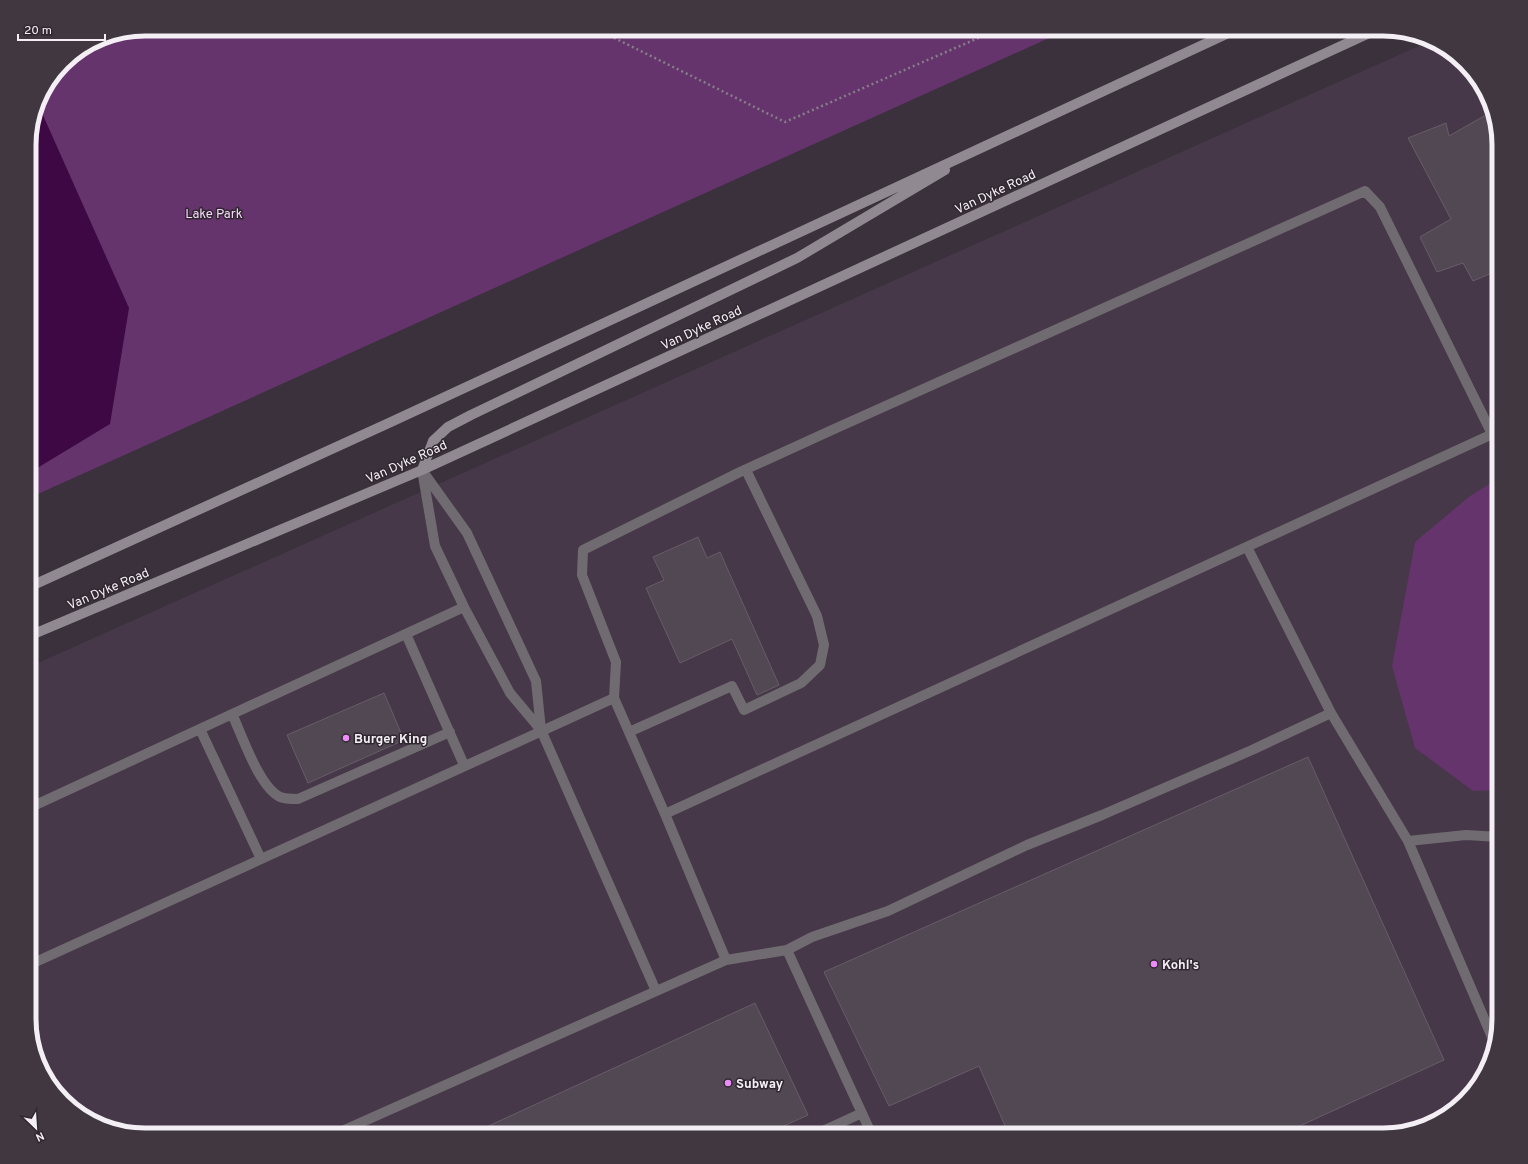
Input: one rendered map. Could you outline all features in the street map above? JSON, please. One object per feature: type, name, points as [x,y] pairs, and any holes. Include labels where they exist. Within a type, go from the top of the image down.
[{"type":"main road","points":[[36,584],[391,422],[1222,36]]},
{"type":"main road","name":"Van Dyke Road","points":[[36,633],[422,470],[1363,36]]},
{"type":"main road","points":[[422,470],[433,441],[448,427],[798,258],[995,141]]},
{"type":"lane","points":[[726,960],[665,814],[614,698],[616,662],[582,575],[583,550],[746,470],[832,430],[1365,191],[1380,207],[1492,426]]},
{"type":"lane","points":[[665,814],[1492,433]]},
{"type":"lane","points":[[422,470],[435,546],[464,607],[510,693],[541,730],[656,991]]},
{"type":"lane","points":[[422,470],[467,533],[536,681],[541,730]]},
{"type":"lane","points":[[629,732],[732,686],[744,710],[801,683],[820,665],[824,645],[817,616],[746,470]]},
{"type":"lane","points":[[1248,547],[1331,713],[1408,841],[1491,1034]]},
{"type":"lane","points":[[36,805],[464,607]]},
{"type":"lane","points":[[406,634],[464,765]]},
{"type":"lane","points":[[36,962],[464,765],[614,698]]},
{"type":"lane","points":[[350,1128],[726,960],[787,950],[812,937],[888,911],[1027,845],[1102,815],[1238,756],[1331,713]]},
{"type":"lane","points":[[232,714],[263,781],[270,790],[280,797],[290,799],[298,799],[450,732]]},
{"type":"lane","points":[[200,729],[261,859]]},
{"type":"lane","points":[[1408,841],[1466,835],[1492,837]]},
{"type":"lane","points":[[787,950],[869,1128]]},
{"type":"lane","points":[[829,1128],[862,1113]]},
{"type":"path","points":[[610,36],[784,122],[983,36]]},
{"type":"shaded area","points":[[1423,44],[1443,54],[1460,68],[1474,85],[1481,97],[1488,117],[1492,145],[1492,1019],[1488,1047],[1484,1061],[1477,1073],[1455,1101],[1425,1120],[1397,1127],[1383,1128],[145,1128],[131,1127],[103,1120],[79,1105],[68,1096],[54,1079],[44,1061],[37,1033],[36,664]]},
{"type":"shaded area","points":[[41,112],[129,308],[110,424],[36,469],[36,138]]},
{"type":"green space","name":"Lake Park","points":[[145,36],[1053,36],[36,495],[36,138],[44,103],[54,85],[73,63],[97,47],[117,40]]},
{"type":"green space","points":[[1492,482],[1492,790],[1473,791],[1415,748],[1392,666],[1415,542],[1470,496]]},
{"type":"building","points":[[1487,114],[1492,145],[1492,273],[1473,281],[1463,263],[1437,272],[1420,237],[1451,219],[1408,138],[1446,123],[1449,136]]},
{"type":"building","points":[[698,537],[707,558],[720,552],[779,685],[757,695],[732,639],[680,663],[646,588],[664,580],[653,557]]},
{"type":"building","name":"Burger King","points":[[384,693],[404,740],[308,783],[287,735]]},
{"type":"building","points":[[1308,757],[1444,1060],[1295,1128],[1006,1128],[979,1066],[889,1106],[824,972]]},
{"type":"building","points":[[755,1003],[808,1115],[779,1128],[484,1128]]},
{"type":"place","name":"Burger King","points":[[346,738]]},
{"type":"place","name":"Kohl's","points":[[1154,964]]},
{"type":"place","name":"Subway","points":[[728,1083]]}]
